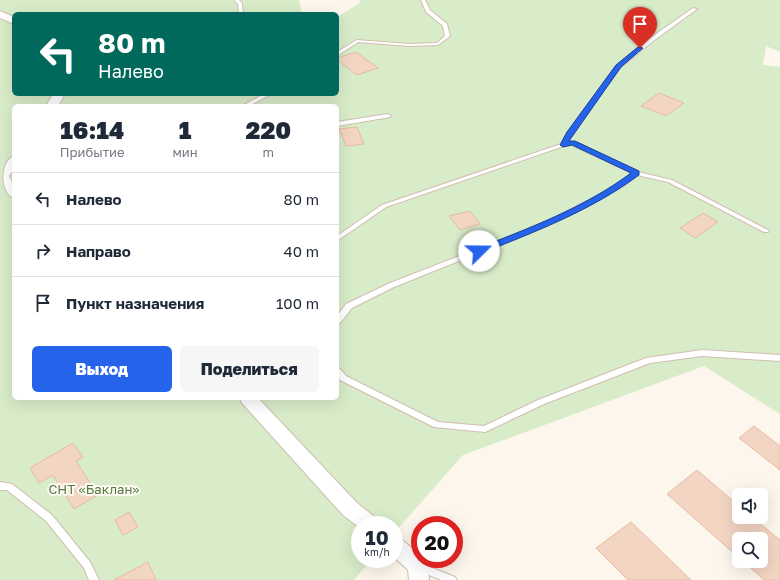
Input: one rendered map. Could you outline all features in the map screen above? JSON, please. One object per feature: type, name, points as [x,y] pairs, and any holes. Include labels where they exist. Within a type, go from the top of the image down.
[{"type":"street","points":[[0,14],[12,20]]},
{"type":"street","points":[[12,163],[2,176],[12,193]]},
{"type":"street","points":[[250,400],[350,508],[359,516]]},
{"type":"street","points":[[403,555],[419,573]]},
{"type":"lane","points":[[236,0],[240,3],[241,12]]},
{"type":"lane","points":[[339,53],[357,41],[409,45],[438,44],[448,36],[445,25],[428,11],[423,0]]},
{"type":"lane","points":[[563,145],[569,134],[619,66],[650,40],[695,9]]},
{"type":"lane","points":[[249,104],[264,96]]},
{"type":"lane","points":[[339,124],[388,116]]},
{"type":"lane","points":[[339,238],[384,206],[572,143],[636,173],[670,181],[766,230]]},
{"type":"lane","points":[[339,318],[348,306],[392,286],[551,222],[616,188],[636,173]]},
{"type":"lane","points":[[339,373],[343,378],[437,426],[485,429],[541,402],[650,360],[702,353],[780,358]]},
{"type":"lane","points":[[0,486],[9,488],[49,518],[87,565],[94,580]]},
{"type":"lane","points":[[419,573],[452,580]]},
{"type":"green space","name":"СНТ «Баклан»","points":[[0,0],[299,0],[302,12],[12,12],[12,96],[339,96],[339,16],[358,4],[361,0],[780,0],[780,52],[766,46],[763,65],[780,67],[780,414],[704,366],[463,455],[403,523],[403,516],[351,516],[351,568],[364,568],[354,580],[0,580]]},
{"type":"building","points":[[356,52],[378,68],[357,75],[339,62],[339,57]]},
{"type":"building","points":[[659,93],[684,103],[666,116],[641,106]]},
{"type":"building","points":[[357,127],[364,144],[346,146],[339,129]]},
{"type":"building","points":[[470,211],[480,224],[460,230],[449,216]]},
{"type":"building","points":[[703,213],[718,222],[695,238],[680,228]]},
{"type":"building","points":[[754,426],[780,446],[780,470],[739,438]]},
{"type":"building","points":[[73,443],[83,457],[76,461],[98,495],[74,509],[53,475],[39,483],[30,468]]},
{"type":"building","points":[[697,470],[732,500],[732,524],[761,524],[780,540],[780,580],[764,580],[751,568],[768,568],[768,532],[732,532],[732,552],[667,494]]},
{"type":"building","points":[[129,512],[138,527],[123,535],[115,520]]},
{"type":"building","points":[[631,522],[691,580],[628,580],[596,548]]},
{"type":"building","points":[[148,562],[156,580],[114,580]]},
{"type":"route","points":[[479,251],[551,222],[616,188],[636,173],[572,143],[563,145],[569,134],[619,66],[640,48]]}]
